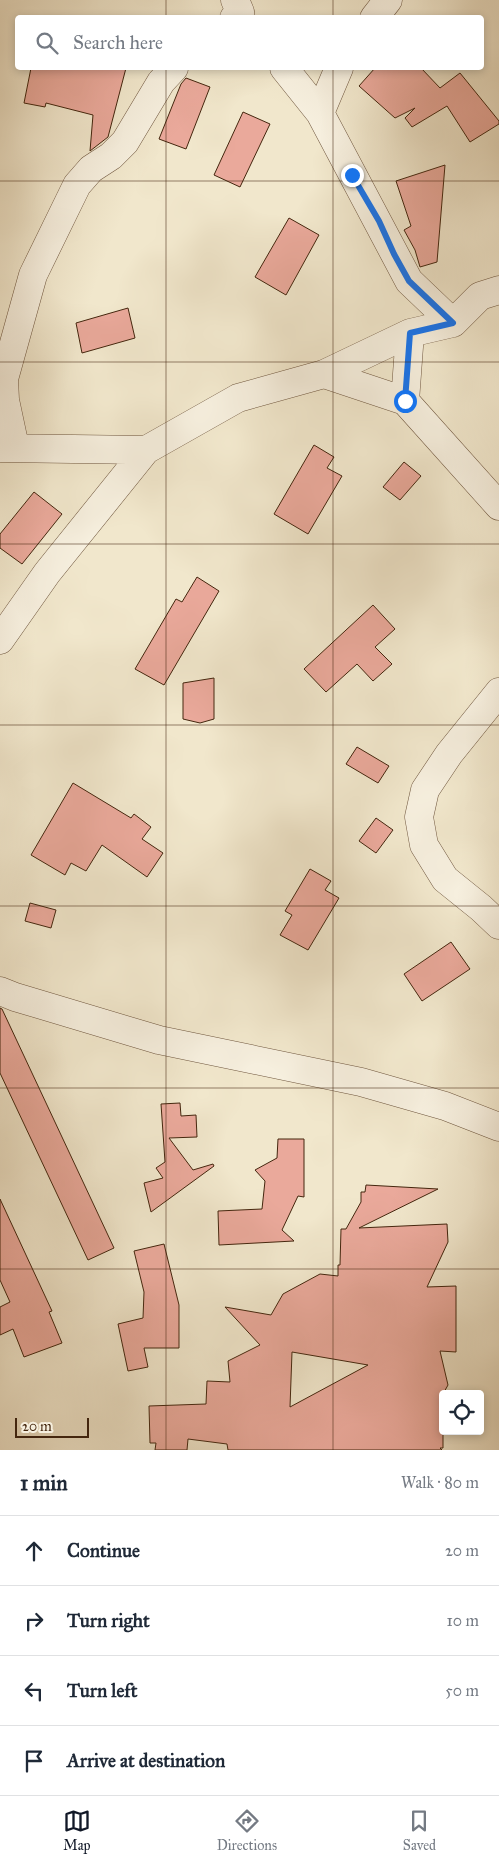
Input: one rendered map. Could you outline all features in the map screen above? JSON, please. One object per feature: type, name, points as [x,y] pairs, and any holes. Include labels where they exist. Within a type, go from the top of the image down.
[{"type":"street","points":[[376,15],[388,0]]},
{"type":"street","points":[[146,450],[8,447],[4,379],[33,276],[77,185],[91,169],[111,156],[125,142],[161,82],[172,70]]},
{"type":"street","points":[[286,70],[320,113],[409,281],[453,323]]},
{"type":"street","points":[[320,113],[338,70]]},
{"type":"street","points":[[0,640],[47,573],[146,450],[238,398],[324,374],[410,333],[453,323],[480,296],[499,290]]},
{"type":"street","points":[[405,401],[410,333]]},
{"type":"street","points":[[324,374],[405,401],[499,506]]},
{"type":"street","points":[[499,692],[449,754],[425,790],[419,817],[424,845],[445,879],[499,925]]},
{"type":"street","points":[[0,991],[15,998],[159,1040],[361,1082],[445,1106],[499,1127]]},
{"type":"building","points":[[31,70],[125,70],[108,137],[90,151],[93,115],[46,103],[45,107],[24,103]]},
{"type":"building","points":[[373,70],[423,70],[440,88],[460,73],[499,121],[499,124],[470,142],[447,106],[412,127],[405,118],[415,108],[395,118],[359,86]]},
{"type":"building","points":[[186,78],[210,87],[186,149],[159,139],[181,84]]},
{"type":"building","points":[[243,112],[270,124],[240,187],[214,175]]},
{"type":"building","points":[[445,165],[437,262],[420,267],[415,250],[404,230],[411,226],[396,181]]},
{"type":"building","points":[[289,218],[319,235],[286,295],[255,277]]},
{"type":"building","points":[[128,308],[135,338],[82,353],[76,323]]},
{"type":"building","points":[[314,445],[334,457],[327,468],[342,476],[308,534],[274,514]]},
{"type":"building","points":[[404,462],[421,476],[400,500],[383,487]]},
{"type":"building","points":[[34,492],[62,514],[22,564],[0,548],[0,534]]},
{"type":"building","points":[[197,577],[219,591],[164,685],[135,669],[176,599],[182,602]]},
{"type":"building","points":[[373,605],[395,629],[375,647],[392,664],[373,681],[357,664],[326,692],[304,669]]},
{"type":"building","points":[[214,678],[214,719],[200,723],[183,719],[183,683]]},
{"type":"building","points":[[357,747],[389,766],[378,783],[346,764]]},
{"type":"building","points":[[73,783],[131,818],[134,814],[151,827],[142,839],[163,853],[147,877],[102,845],[86,871],[71,863],[65,875],[31,855]]},
{"type":"building","points":[[376,818],[393,830],[376,853],[359,841]]},
{"type":"building","points":[[310,869],[331,881],[325,890],[339,898],[308,950],[280,935],[292,915],[285,911]]},
{"type":"building","points":[[30,903],[56,910],[51,928],[25,921]]},
{"type":"building","points":[[451,942],[470,969],[422,1001],[404,974]]},
{"type":"building","points":[[0,1008],[114,1248],[88,1260],[0,1073]]},
{"type":"building","points":[[180,1103],[181,1116],[196,1115],[197,1137],[169,1138],[193,1170],[213,1164],[214,1166],[151,1212],[144,1183],[163,1178],[156,1168],[165,1162],[161,1104]]},
{"type":"building","points":[[278,1139],[304,1139],[304,1197],[298,1196],[282,1230],[294,1241],[219,1245],[218,1211],[262,1209],[265,1181],[255,1170],[277,1158]]},
{"type":"building","points":[[366,1185],[438,1189],[359,1228],[447,1224],[448,1242],[427,1287],[456,1286],[456,1352],[440,1351],[448,1385],[445,1390],[439,1390],[439,1435],[443,1435],[443,1448],[440,1448],[442,1450],[228,1450],[227,1444],[188,1439],[187,1450],[155,1450],[156,1443],[150,1443],[149,1406],[206,1404],[207,1381],[230,1382],[228,1361],[260,1345],[225,1307],[271,1315],[283,1294],[320,1274],[338,1276],[341,1229],[346,1229],[361,1202],[361,1192],[365,1192]],"holes":[[[292,1352],[368,1365],[290,1407]]]},
{"type":"building","points":[[0,1199],[52,1311],[49,1312],[62,1343],[24,1357],[13,1329],[0,1335],[0,1307],[10,1302],[0,1280]]},
{"type":"building","points":[[164,1244],[179,1305],[179,1348],[144,1348],[148,1367],[128,1371],[118,1324],[143,1318],[144,1292],[134,1251]]},
{"type":"route","points":[[352,175],[379,221],[409,281],[453,323],[410,333],[405,401]]}]
